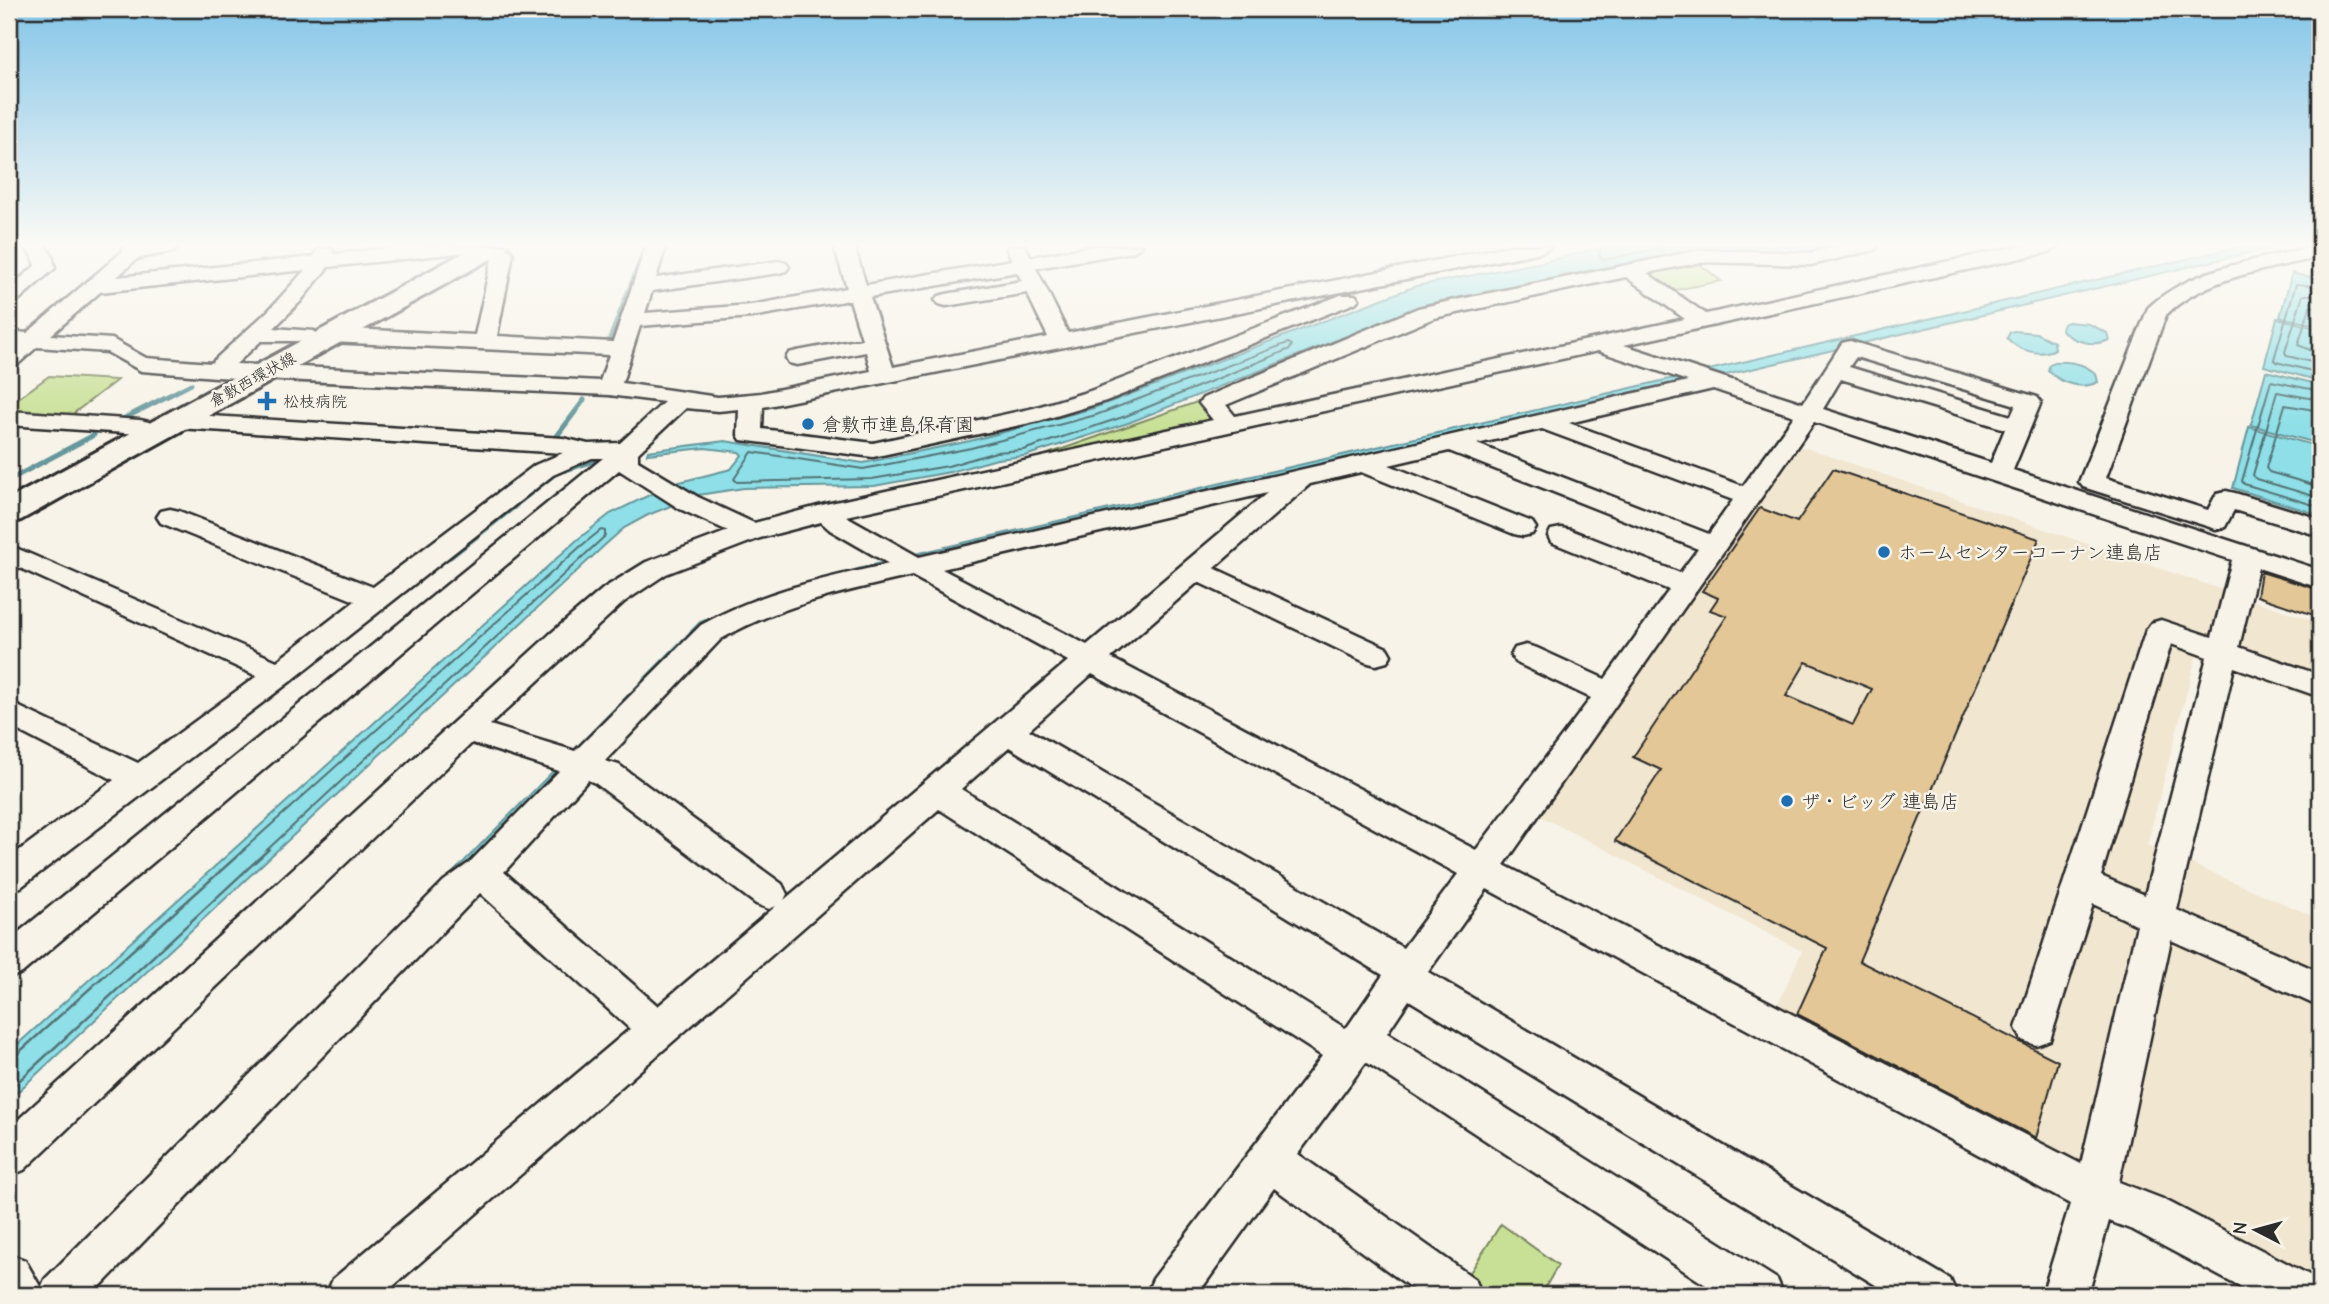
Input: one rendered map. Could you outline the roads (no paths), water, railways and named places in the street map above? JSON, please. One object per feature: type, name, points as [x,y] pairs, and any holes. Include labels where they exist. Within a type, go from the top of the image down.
[{"type":"main road","name":"倉敷西環状線","points":[[9,498],[242,371],[371,307]]},
{"type":"main road","name":"倉敷西環状線","points":[[9,513],[178,421],[242,371]]},
{"type":"street","points":[[9,360],[72,307]]},
{"type":"street","points":[[242,371],[254,334],[278,307]]},
{"type":"street","points":[[485,342],[492,307]]},
{"type":"street","points":[[609,388],[636,307]]},
{"type":"street","points":[[631,320],[776,307]]},
{"type":"street","points":[[862,307],[884,375]]},
{"type":"street","points":[[1043,307],[1060,340]]},
{"type":"street","points":[[9,338],[112,346],[141,364],[609,388],[718,404],[751,402],[1233,307]]},
{"type":"street","points":[[751,402],[750,435],[873,450],[1039,414],[1098,396],[1327,307]]},
{"type":"street","points":[[1229,424],[1211,402],[1426,313],[1455,307]]},
{"type":"street","points":[[1682,307],[1702,321]]},
{"type":"street","points":[[9,1156],[560,641],[614,595],[656,568],[751,532],[826,512],[1767,307]]},
{"type":"street","points":[[2161,307],[2092,482],[2216,520],[2226,499],[2320,528]]},
{"type":"street","points":[[254,334],[621,349]]},
{"type":"street","points":[[1598,343],[2320,579]]},
{"type":"street","points":[[797,358],[873,344]]},
{"type":"street","points":[[1169,1295],[1356,1045],[1405,973],[1609,694],[1809,412],[1850,348],[2029,402],[1999,474]]},
{"type":"street","points":[[61,1295],[457,891],[481,873],[573,765],[721,625],[813,590],[909,562],[1364,464],[1545,422],[1703,378]]},
{"type":"street","points":[[9,962],[597,477],[681,400]]},
{"type":"street","points":[[9,418],[140,427]]},
{"type":"street","points":[[178,421],[563,445],[588,451],[625,450]]},
{"type":"street","points":[[1545,422],[1749,497]]},
{"type":"street","points":[[1451,443],[1714,545]]},
{"type":"street","points":[[625,450],[626,464],[650,481],[751,532]]},
{"type":"street","points":[[9,877],[544,470],[588,451]]},
{"type":"street","points":[[1364,464],[1523,528]]},
{"type":"street","points":[[349,1295],[1301,478]]},
{"type":"street","points":[[826,512],[839,524],[1480,869],[2095,1194],[2148,1214],[2301,1295]]},
{"type":"street","points":[[170,517],[376,599]]},
{"type":"street","points":[[1561,536],[1686,586]]},
{"type":"street","points":[[9,553],[279,674]]},
{"type":"street","points":[[2065,1295],[2095,1194],[2157,918],[2247,555]]},
{"type":"street","points":[[1196,569],[1376,655]]},
{"type":"street","points":[[2036,1028],[2161,630],[2320,686]]},
{"type":"street","points":[[1526,655],[1609,694]]},
{"type":"street","points":[[9,713],[140,779]]},
{"type":"street","points":[[466,729],[607,774],[769,894]]},
{"type":"street","points":[[1008,732],[1335,925],[1405,973],[1934,1295]]},
{"type":"street","points":[[937,791],[1761,1295]]},
{"type":"street","points":[[481,873],[659,1031]]},
{"type":"street","points":[[2081,883],[2320,990]]},
{"type":"street","points":[[1270,1159],[1459,1295]]},
{"type":"street","points":[[9,1276],[21,1295]]},
{"type":"water","points":[[1361,307],[1420,307],[1128,423],[1025,456],[997,459],[950,472],[874,486],[744,488],[698,495],[624,528],[9,1100],[9,1052],[577,540],[610,514],[672,484],[731,469],[742,455],[739,452],[705,448],[647,454],[648,451],[725,441],[863,463],[970,441],[1094,408]]},
{"type":"water","points":[[1981,307],[2018,307],[728,617],[569,772],[55,1295],[37,1295],[700,622],[802,584],[907,556]]},
{"type":"water","points":[[2283,307],[2320,307],[2320,326],[2280,317]]},
{"type":"water","points":[[2277,318],[2320,329],[2320,381],[2264,366]]},
{"type":"water","points":[[2063,324],[2089,324],[2107,333],[2109,340],[2090,343],[2077,340],[2061,329]]},
{"type":"water","points":[[2010,332],[2036,333],[2054,342],[2055,349],[2036,352],[2023,349],[2007,338]]},
{"type":"water","points":[[2072,363],[2087,368],[2096,374],[2098,382],[2078,385],[2065,382],[2048,370],[2050,364]]},
{"type":"water","points":[[2266,371],[2320,385],[2320,444],[2251,425]]},
{"type":"water","points":[[2249,427],[2320,447],[2320,515],[2233,488]]},
{"type":"waterway","points":[[608,344],[622,307]]},
{"type":"waterway","points":[[123,419],[191,384]]},
{"type":"waterway","points":[[554,440],[584,400]]},
{"type":"waterway","points":[[9,480],[94,435]]},
{"type":"waterway","points":[[513,507],[556,473],[606,457]]},
{"type":"waterway","points":[[450,556],[515,505]]},
{"type":"place","name":"松枝病院","points":[[267,401]]},
{"type":"place","name":"倉敷市連島保育園","points":[[808,424]]},
{"type":"place","name":"ホームセンターコーナン連島店","points":[[1884,552]]},
{"type":"place","name":"ザ・ビッグ 連島店","points":[[1787,801]]}]
